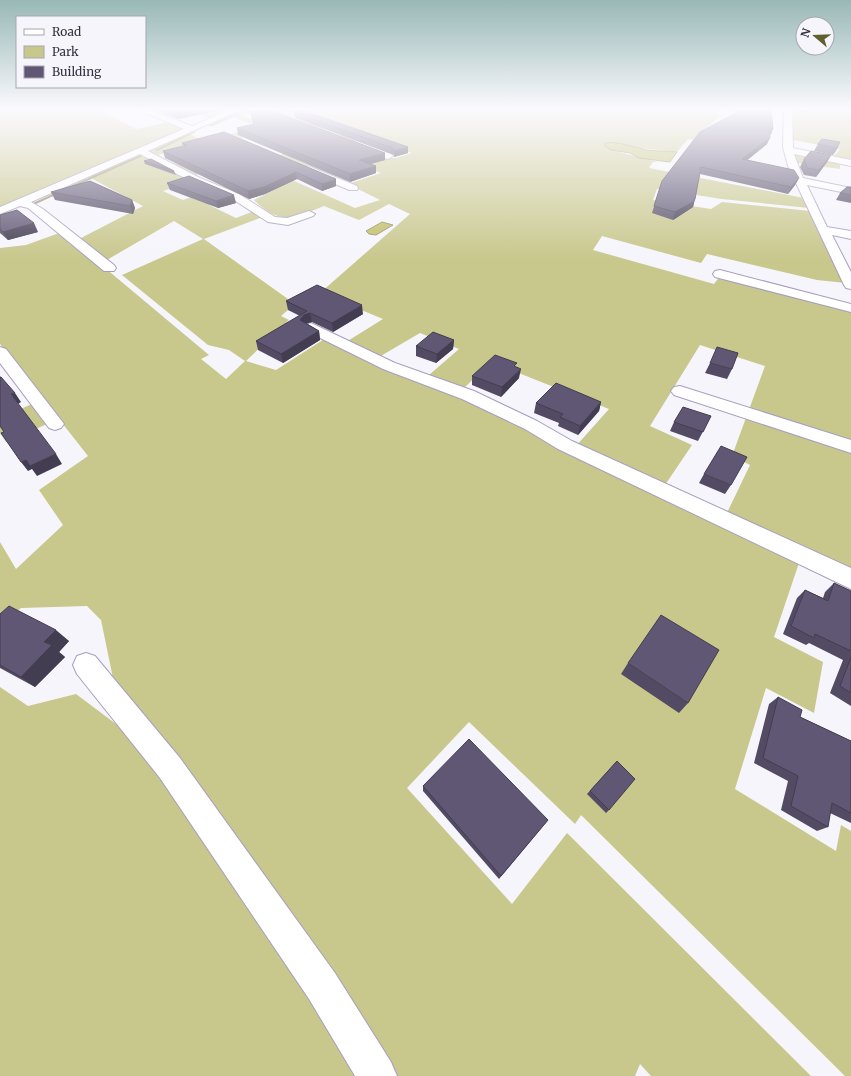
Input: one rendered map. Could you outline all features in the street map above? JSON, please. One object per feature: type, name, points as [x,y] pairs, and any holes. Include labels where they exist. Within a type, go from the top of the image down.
[{"type":"street","points":[[0,211],[119,160]]},
{"type":"street","points":[[158,160],[196,180],[235,196],[272,220],[288,222],[308,214]]},
{"type":"street","points":[[792,160],[851,285]]},
{"type":"street","points":[[838,160],[851,163]]},
{"type":"street","points":[[296,164],[353,188]]},
{"type":"street","points":[[800,180],[851,191]]},
{"type":"street","points":[[19,203],[31,205],[109,268]]},
{"type":"street","points":[[824,230],[851,235]]},
{"type":"street","points":[[720,274],[851,308]]},
{"type":"street","points":[[311,328],[389,366],[482,402],[531,425],[565,445],[851,579]]},
{"type":"street","points":[[0,352],[55,424]]},
{"type":"street","points":[[680,391],[851,447]]},
{"type":"street","points":[[86,665],[170,768],[322,986],[378,1076]]},
{"type":"green space","points":[[0,160],[114,160],[0,208]]},
{"type":"green space","points":[[125,160],[154,160],[198,180],[163,191],[183,200],[208,191],[209,205],[236,218],[254,211],[265,216],[204,239],[295,304],[281,316],[289,320],[246,361],[276,370],[326,338],[462,396],[800,560],[774,637],[823,662],[814,713],[766,688],[735,789],[836,851],[841,825],[851,831],[851,1076],[845,1076],[581,815],[575,824],[469,722],[407,788],[512,904],[567,833],[811,1076],[651,1076],[640,1064],[635,1076],[383,1076],[114,683],[101,620],[87,606],[21,608],[0,626],[0,542],[16,569],[63,525],[39,490],[88,456],[0,344],[0,248],[26,245],[62,232],[209,355],[201,359],[226,379],[245,361],[229,350],[208,345],[122,275],[203,239],[174,221],[105,261],[79,239],[143,206],[87,176]]},
{"type":"green space","points":[[187,160],[248,160],[355,208],[380,200],[348,184],[381,173],[368,169],[362,169],[332,177],[292,160],[651,160],[658,162],[653,162],[649,168],[804,198],[809,208],[722,199],[657,189],[653,200],[711,209],[722,202],[810,211],[846,283],[817,280],[707,254],[701,263],[602,236],[593,250],[714,284],[720,276],[851,310],[851,574],[725,517],[750,465],[732,456],[765,366],[700,345],[650,426],[692,445],[665,485],[576,446],[609,409],[491,362],[463,389],[429,375],[459,349],[420,333],[379,357],[346,342],[383,319],[320,293],[410,214],[389,204],[359,220],[324,206],[296,216],[280,216],[272,214],[254,200],[282,186],[224,167],[196,175],[174,164]]},
{"type":"green space","points":[[796,160],[836,160],[840,161],[840,169],[797,163]]},
{"type":"green space","points":[[32,404],[47,424],[6,442],[0,433],[0,418]]},
{"type":"green space","points":[[0,687],[28,706],[76,694],[136,739],[362,1076],[0,1076]]},
{"type":"shaded area","points":[[656,160],[671,160],[670,162]]},
{"type":"shaded area","points":[[382,222],[393,225],[376,235],[369,234],[366,231]]},
{"type":"building","points":[[153,160],[174,171],[144,161]]},
{"type":"building","points":[[183,160],[291,160],[336,179],[322,184],[296,172],[264,187],[248,191]]},
{"type":"building","points":[[316,160],[360,160],[376,166],[350,174]]},
{"type":"building","points":[[678,160],[748,160],[794,170],[799,178],[791,187],[701,167],[695,199],[693,202],[675,212],[654,206],[662,181]]},
{"type":"building","points":[[804,160],[827,160],[819,170],[807,168]]},
{"type":"building","points":[[189,176],[234,195],[216,201],[167,183]]},
{"type":"building","points":[[90,181],[132,200],[130,206],[51,192]]},
{"type":"building","points":[[847,187],[851,187],[851,195],[840,193]]},
{"type":"building","points":[[17,210],[34,223],[3,232],[0,229],[0,215]]},
{"type":"building","points":[[317,285],[362,305],[332,323],[310,313],[304,315],[300,320],[319,331],[281,354],[256,341],[307,311],[286,301]]},
{"type":"building","points":[[433,332],[454,340],[437,354],[416,346]]},
{"type":"building","points":[[717,347],[738,353],[732,369],[710,363]]},
{"type":"building","points":[[495,355],[517,363],[514,366],[521,369],[502,387],[472,376]]},
{"type":"building","points":[[0,377],[15,393],[11,394],[56,454],[30,466],[26,460],[21,462],[1,433],[4,432],[0,426]]},
{"type":"building","points":[[556,383],[601,402],[580,426],[560,417],[563,414],[536,403]]},
{"type":"building","points":[[683,407],[711,416],[703,432],[674,422]]},
{"type":"building","points":[[721,446],[747,457],[731,485],[704,474]]},
{"type":"building","points":[[834,583],[851,591],[851,651],[815,634],[814,638],[791,626],[805,590],[828,601]]},
{"type":"building","points":[[9,606],[56,630],[44,642],[52,645],[21,677],[0,665],[0,614]]},
{"type":"building","points":[[661,615],[719,650],[688,703],[628,663]]},
{"type":"building","points":[[851,657],[851,693],[840,686]]},
{"type":"building","points":[[778,697],[802,710],[800,717],[851,741],[851,813],[832,803],[828,827],[791,806],[798,776],[763,758]]},
{"type":"building","points":[[469,739],[548,820],[501,876],[423,786]]},
{"type":"building","points":[[617,761],[635,779],[609,810],[590,791]]},
{"type":"waterway","points":[[70,187],[132,160]]},
{"type":"waterway","points":[[35,203],[60,192]]}]
